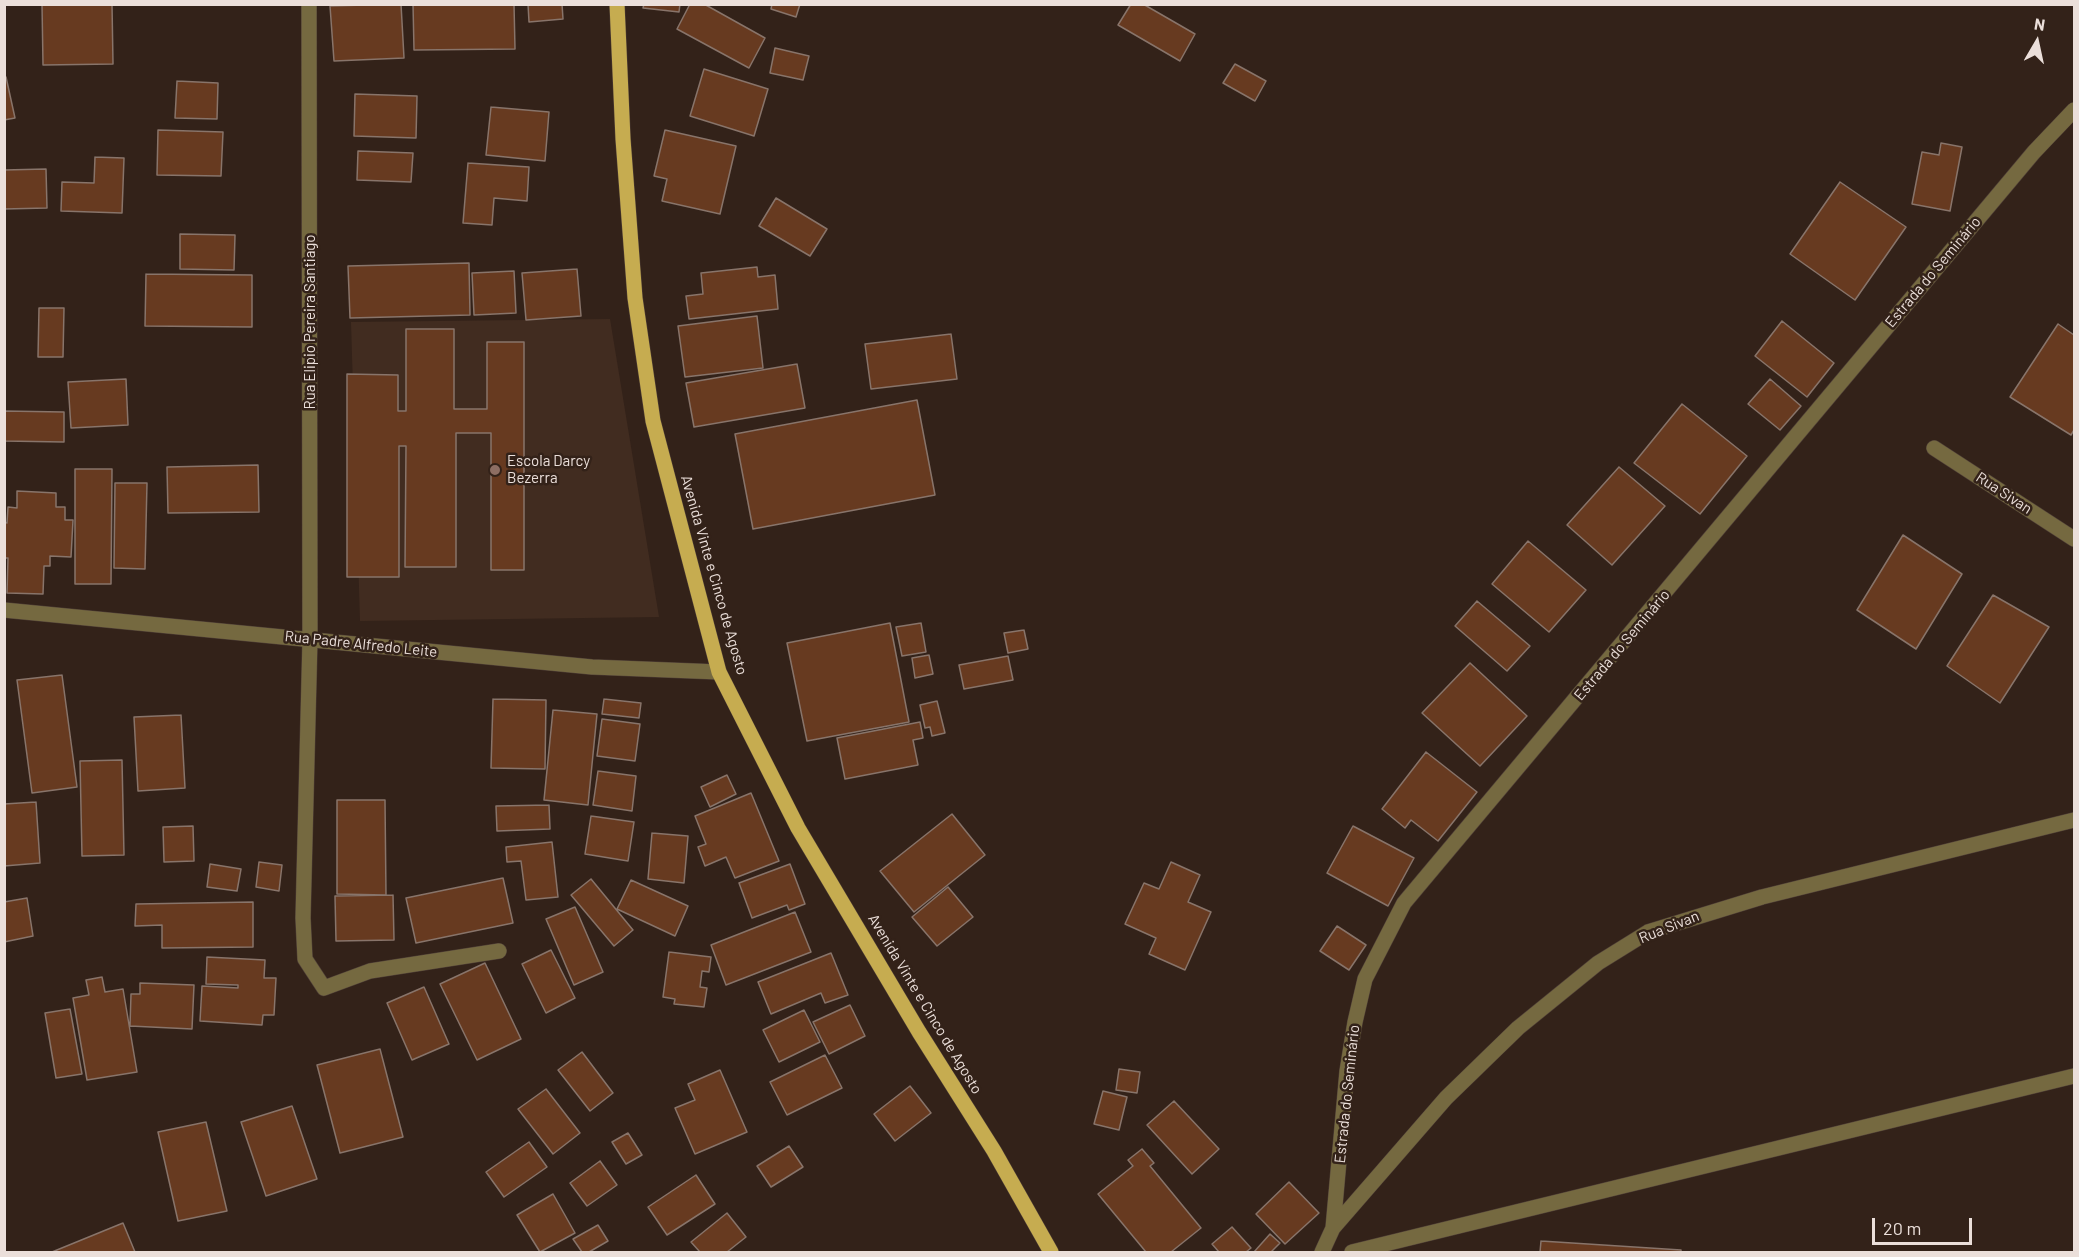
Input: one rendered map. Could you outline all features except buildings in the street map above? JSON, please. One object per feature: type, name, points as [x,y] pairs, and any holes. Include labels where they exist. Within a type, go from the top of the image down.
[{"type":"main road","name":"Avenida Vinte e Cinco de Agosto","points":[[617,4],[623,139],[635,298],[653,421],[719,672],[798,828],[919,1032],[994,1150],[1051,1252]]},
{"type":"street","name":"Rua Elipio Pereira Santiago","points":[[309,4],[310,639],[303,918],[305,959],[324,988],[370,971],[500,951]]},
{"type":"street","name":"Estrada do Seminário","points":[[1322,1252],[1333,1228],[1347,1071],[1365,979],[1404,903],[2034,152],[2074,110]]},
{"type":"street","name":"Rua Sivan","points":[[1934,447],[2074,539]]},
{"type":"street","name":"Rua Padre Alfredo Leite","points":[[4,610],[592,667],[719,672]]},
{"type":"street","name":"Rua Sivan","points":[[1333,1228],[1446,1098],[1518,1028],[1598,963],[1648,932],[1761,897],[2074,820]]},
{"type":"street","points":[[1352,1252],[2074,1076]]},
{"type":"shaded area","name":"Escola Darcy Bezerra","points":[[610,319],[659,617],[360,621],[351,322]]},
{"type":"place","name":"Escola Darcy Bezerra","points":[[495,470]]}]
